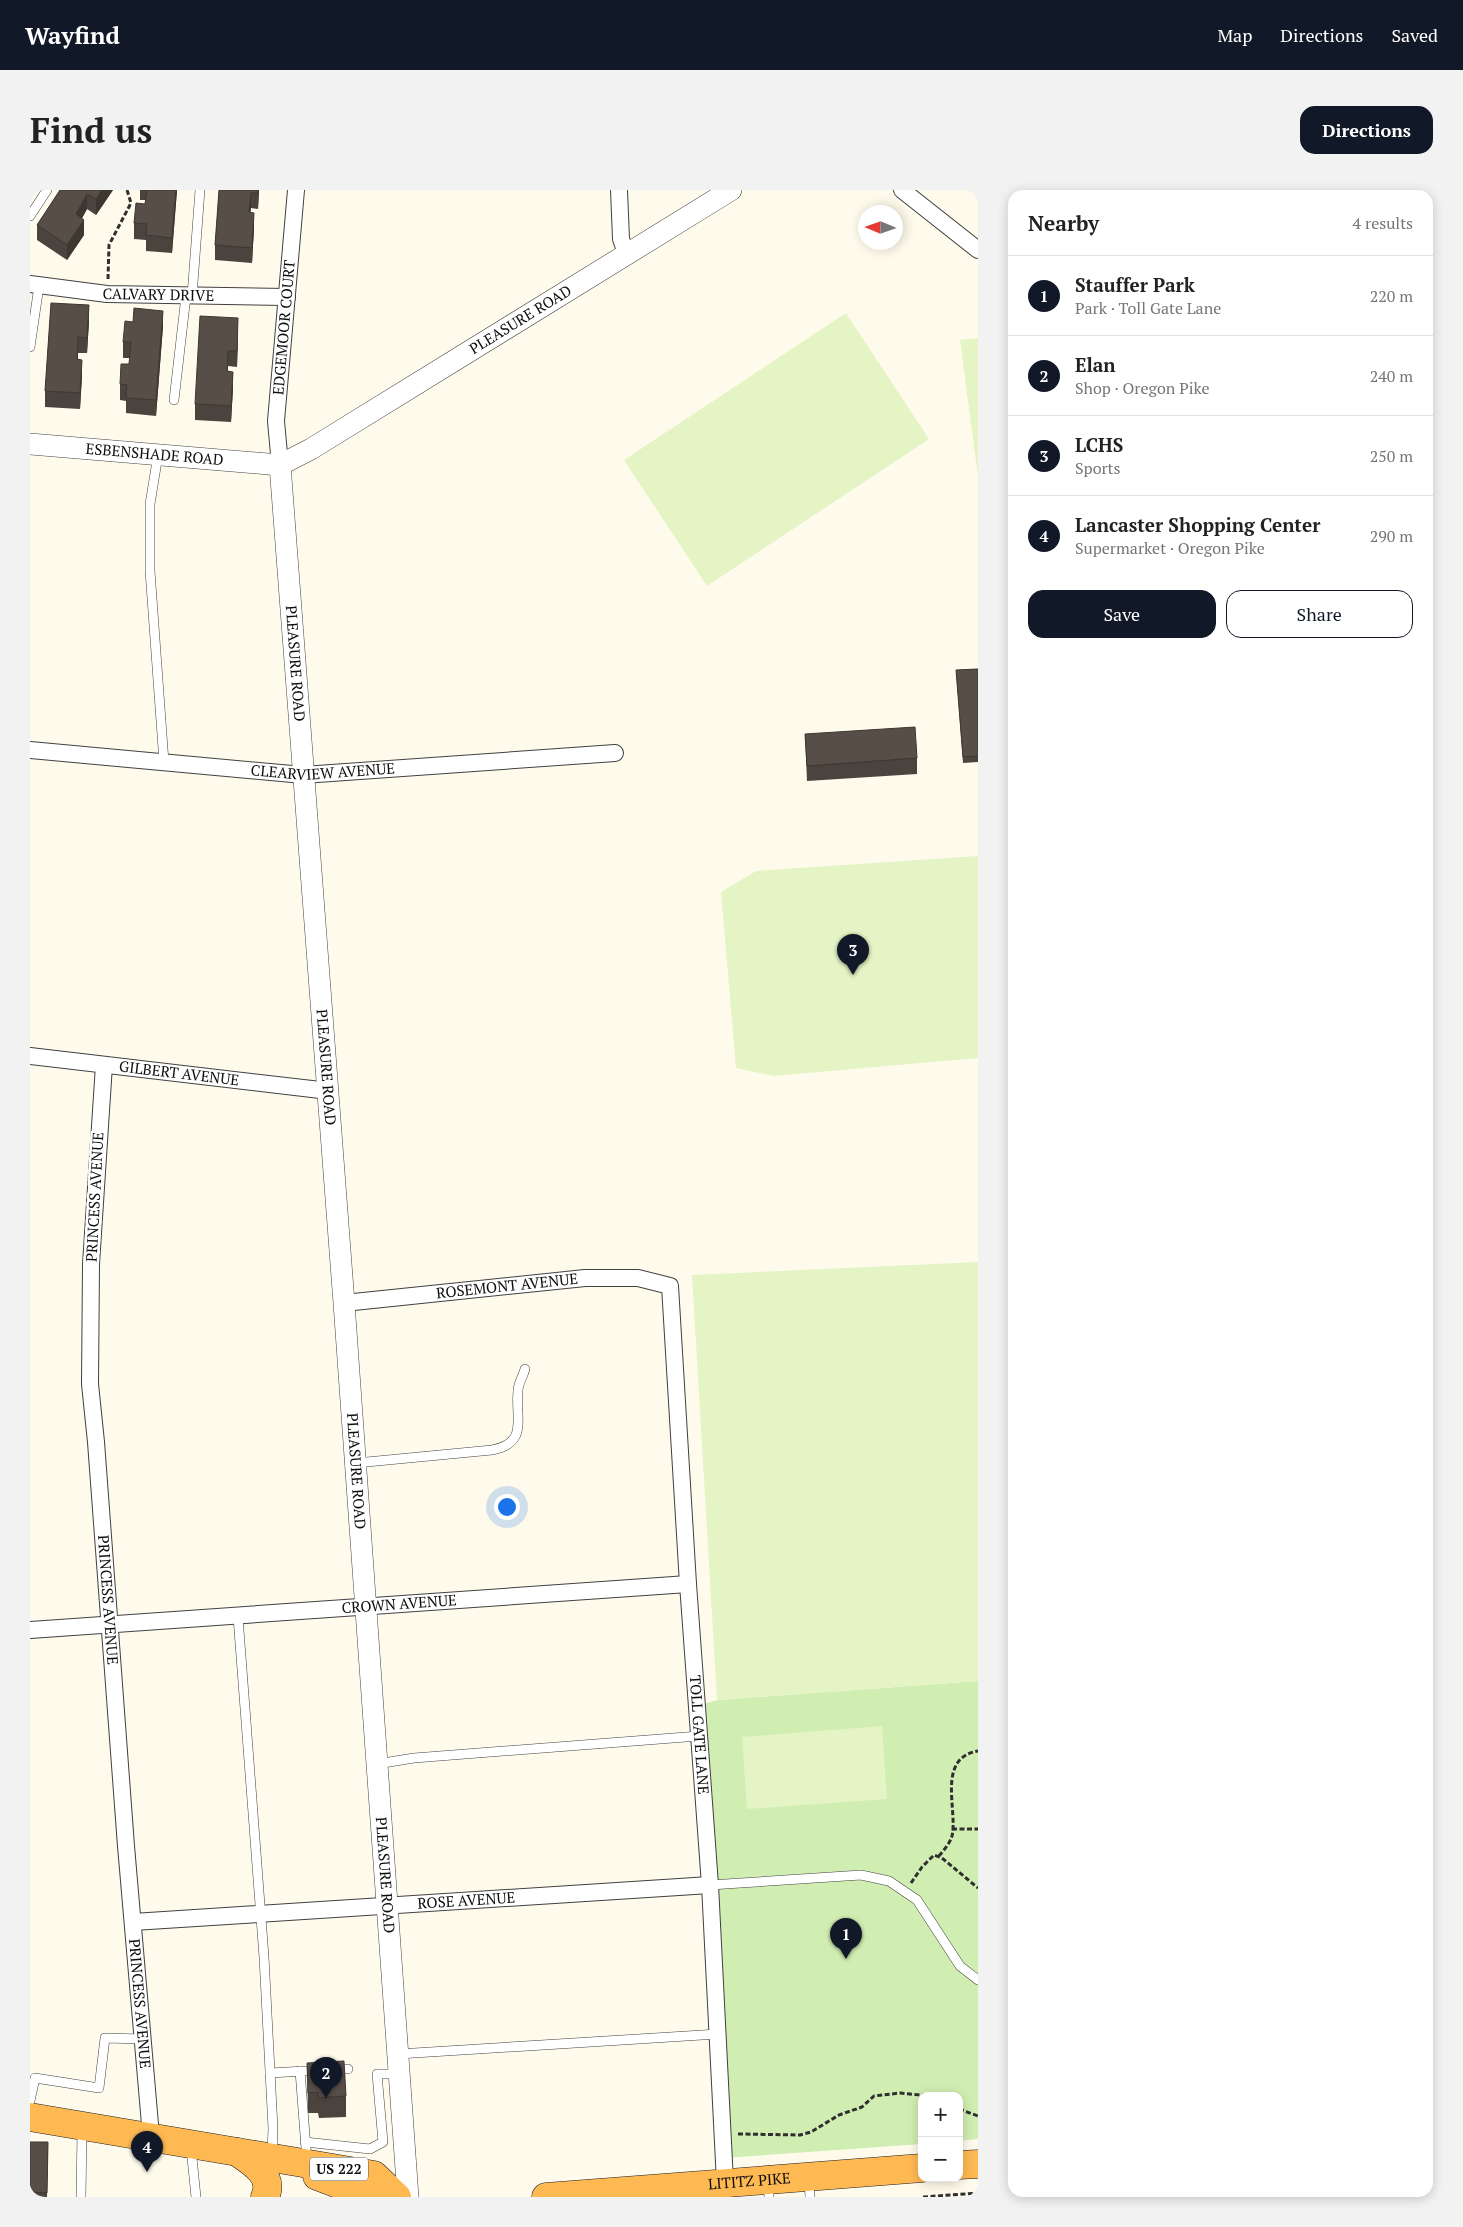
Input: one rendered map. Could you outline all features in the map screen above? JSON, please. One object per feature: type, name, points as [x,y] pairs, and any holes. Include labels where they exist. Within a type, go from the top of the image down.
[{"type":"highway","name":"US 222","points":[[30,2117],[151,2136],[272,2159],[306,2153],[374,2175],[397,2197]]},
{"type":"highway","points":[[236,2151],[257,2165],[265,2175],[267,2186],[265,2197]]},
{"type":"highway","points":[[272,2159],[372,2197]]},
{"type":"highway","points":[[963,2165],[978,2164]]},
{"type":"highway","name":"LITITZ PIKE","points":[[546,2197],[725,2182],[768,2188],[809,2186],[918,2169]]},
{"type":"street","name":"EDGEMOOR COURT","points":[[280,465],[276,421],[296,190]]},
{"type":"street","points":[[619,190],[621,239],[627,256]]},
{"type":"street","name":"PLEASURE ROAD","points":[[408,2197],[329,1091],[280,465],[319,444],[732,190]]},
{"type":"street","points":[[902,190],[978,250]]},
{"type":"street","name":"CALVARY DRIVE","points":[[34,285],[107,294],[286,297]]},
{"type":"street","name":"ESBENSHADE ROAD","points":[[30,444],[280,465]]},
{"type":"street","name":"CLEARVIEW AVENUE","points":[[30,750],[303,775],[615,753]]},
{"type":"street","name":"GILBERT AVENUE","points":[[30,1056],[329,1091]]},
{"type":"street","name":"PRINCESS AVENUE","points":[[104,1065],[91,1264],[90,1384],[151,2136]]},
{"type":"street","name":"ROSEMONT AVENUE","points":[[344,1303],[585,1278],[638,1278],[670,1286]]},
{"type":"street","name":"TOLL GATE LANE","points":[[670,1286],[688,1584],[710,1885],[725,2182]]},
{"type":"street","name":"CROWN AVENUE","points":[[30,1630],[111,1626],[688,1584]]},
{"type":"street","name":"ROSE AVENUE","points":[[133,1922],[710,1885]]},
{"type":"lane","points":[[30,216],[47,190]]},
{"type":"lane","points":[[174,400],[189,296],[200,190]]},
{"type":"lane","points":[[30,347],[34,285]]},
{"type":"lane","points":[[158,455],[150,504],[150,571],[164,762]]},
{"type":"lane","points":[[356,1464],[492,1450],[508,1445],[514,1439],[519,1426],[518,1389],[525,1369]]},
{"type":"lane","points":[[238,1617],[259,1914],[264,1957],[273,2128],[272,2159]]},
{"type":"lane","points":[[376,1764],[440,1756],[699,1736]]},
{"type":"lane","points":[[710,1885],[862,1875],[889,1881],[917,1900],[960,1966],[978,1980]]},
{"type":"lane","points":[[300,2071],[306,2153],[370,2149],[382,2142],[377,2074],[399,2064],[718,2034]]},
{"type":"lane","points":[[30,2101],[35,2078],[99,2088],[105,2038],[143,2039]]},
{"type":"lane","points":[[270,2073],[348,2069]]},
{"type":"lane","points":[[81,2197],[82,2125]]},
{"type":"lane","points":[[190,2143],[196,2197]]},
{"type":"path","points":[[107,294],[109,244],[130,203],[127,190]]},
{"type":"path","points":[[939,1856],[950,1839],[952,1829],[951,1783],[954,1772],[964,1757],[978,1751]]},
{"type":"path","points":[[952,1829],[978,1829]]},
{"type":"path","points":[[905,1892],[931,1856],[939,1856],[978,1888]]},
{"type":"path","points":[[723,2136],[752,2133],[773,2136],[800,2135],[811,2132],[839,2115],[862,2107],[874,2096],[900,2093],[918,2095]]},
{"type":"path","points":[[963,2110],[978,2116]]},
{"type":"path","points":[[924,2197],[978,2193]]},
{"type":"green space","points":[[846,313],[929,439],[707,586],[624,460]]},
{"type":"green space","points":[[978,338],[978,477],[960,340]]},
{"type":"green space","points":[[978,856],[978,1058],[773,1076],[736,1068],[721,892],[756,871]]},
{"type":"green space","points":[[978,1262],[978,1681],[717,1700],[692,1275]]},
{"type":"green space","points":[[978,1681],[978,2139],[963,2141],[963,2092],[918,2092],[918,2144],[724,2158],[697,1706],[717,1700]]},
{"type":"green space","points":[[882,1726],[887,1799],[747,1809],[742,1737]]},
{"type":"building","points":[[60,190],[102,190],[96,199],[87,194],[76,214],[84,220],[67,245],[37,225]]},
{"type":"building","points":[[147,190],[176,190],[172,238],[146,235],[147,224],[134,223],[136,203],[145,204]]},
{"type":"building","points":[[219,190],[258,190],[258,193],[251,193],[249,212],[254,213],[252,248],[215,245]]},
{"type":"building","points":[[51,303],[89,305],[87,338],[78,337],[77,359],[82,360],[80,393],[45,391]]},
{"type":"building","points":[[134,308],[163,311],[156,400],[126,398],[127,385],[120,384],[121,364],[129,364],[131,342],[123,342],[125,321],[133,322]]},
{"type":"building","points":[[200,316],[238,318],[237,351],[228,351],[227,371],[233,372],[231,406],[195,404]]},
{"type":"building","points":[[978,669],[978,756],[963,757],[956,670]]},
{"type":"building","points":[[915,727],[917,758],[807,766],[805,734]]},
{"type":"building","points":[[344,2061],[346,2096],[319,2098],[318,2092],[308,2093],[307,2063]]},
{"type":"building","points":[[30,2142],[48,2142],[47,2193],[30,2192]]},
{"type":"place","name":"LCHS","points":[[853,975]]},
{"type":"place","name":"Stauffer Park","points":[[846,1959]]},
{"type":"place","name":"Elan","points":[[326,2098]]},
{"type":"place","name":"Lancaster Shopping Center","points":[[147,2172]]}]
